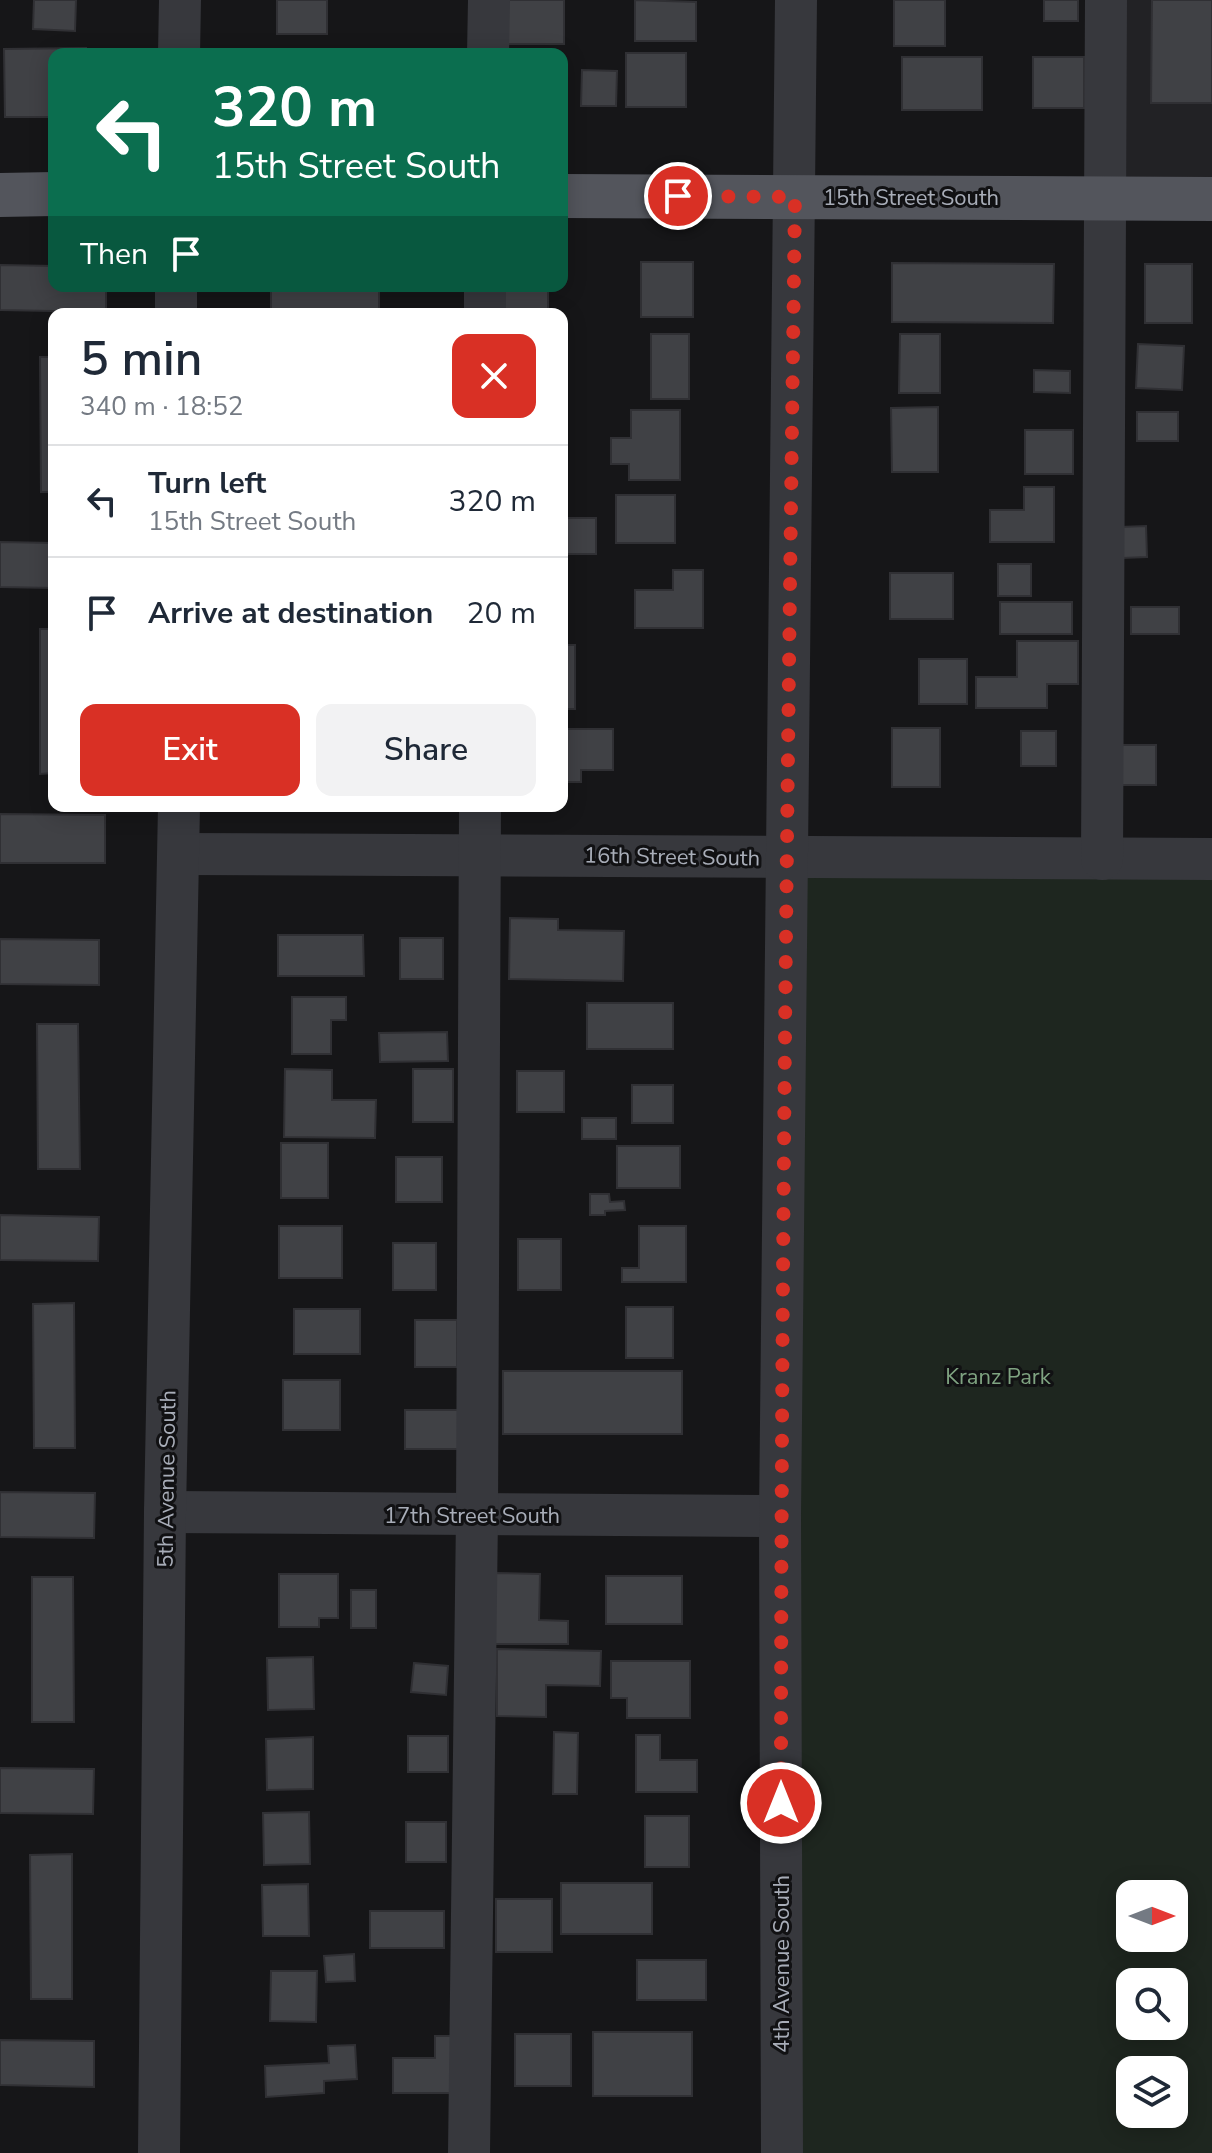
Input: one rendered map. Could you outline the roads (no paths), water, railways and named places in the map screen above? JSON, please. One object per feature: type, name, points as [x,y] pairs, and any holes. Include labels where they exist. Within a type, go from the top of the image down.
[{"type":"main road","points":[[0,195],[48,194]]},
{"type":"main road","name":"15th Street South","points":[[568,196],[1212,199]]},
{"type":"street","points":[[179,48],[180,0]]},
{"type":"street","points":[[488,48],[489,0]]},
{"type":"street","name":"4th Avenue South","points":[[782,2153],[780,1516],[796,0]]},
{"type":"street","points":[[1102,859],[1106,0]]},
{"type":"street","name":"5th Avenue South","points":[[159,2153],[165,1512],[179,812]]},
{"type":"street","points":[[469,2153],[477,1515],[480,812]]},
{"type":"street","name":"16th Street South","points":[[179,854],[1212,859]]},
{"type":"street","name":"17th Street South","points":[[165,1512],[780,1516]]},
{"type":"park label","name":"Kranz Park","points":[[998,1376]]}]
